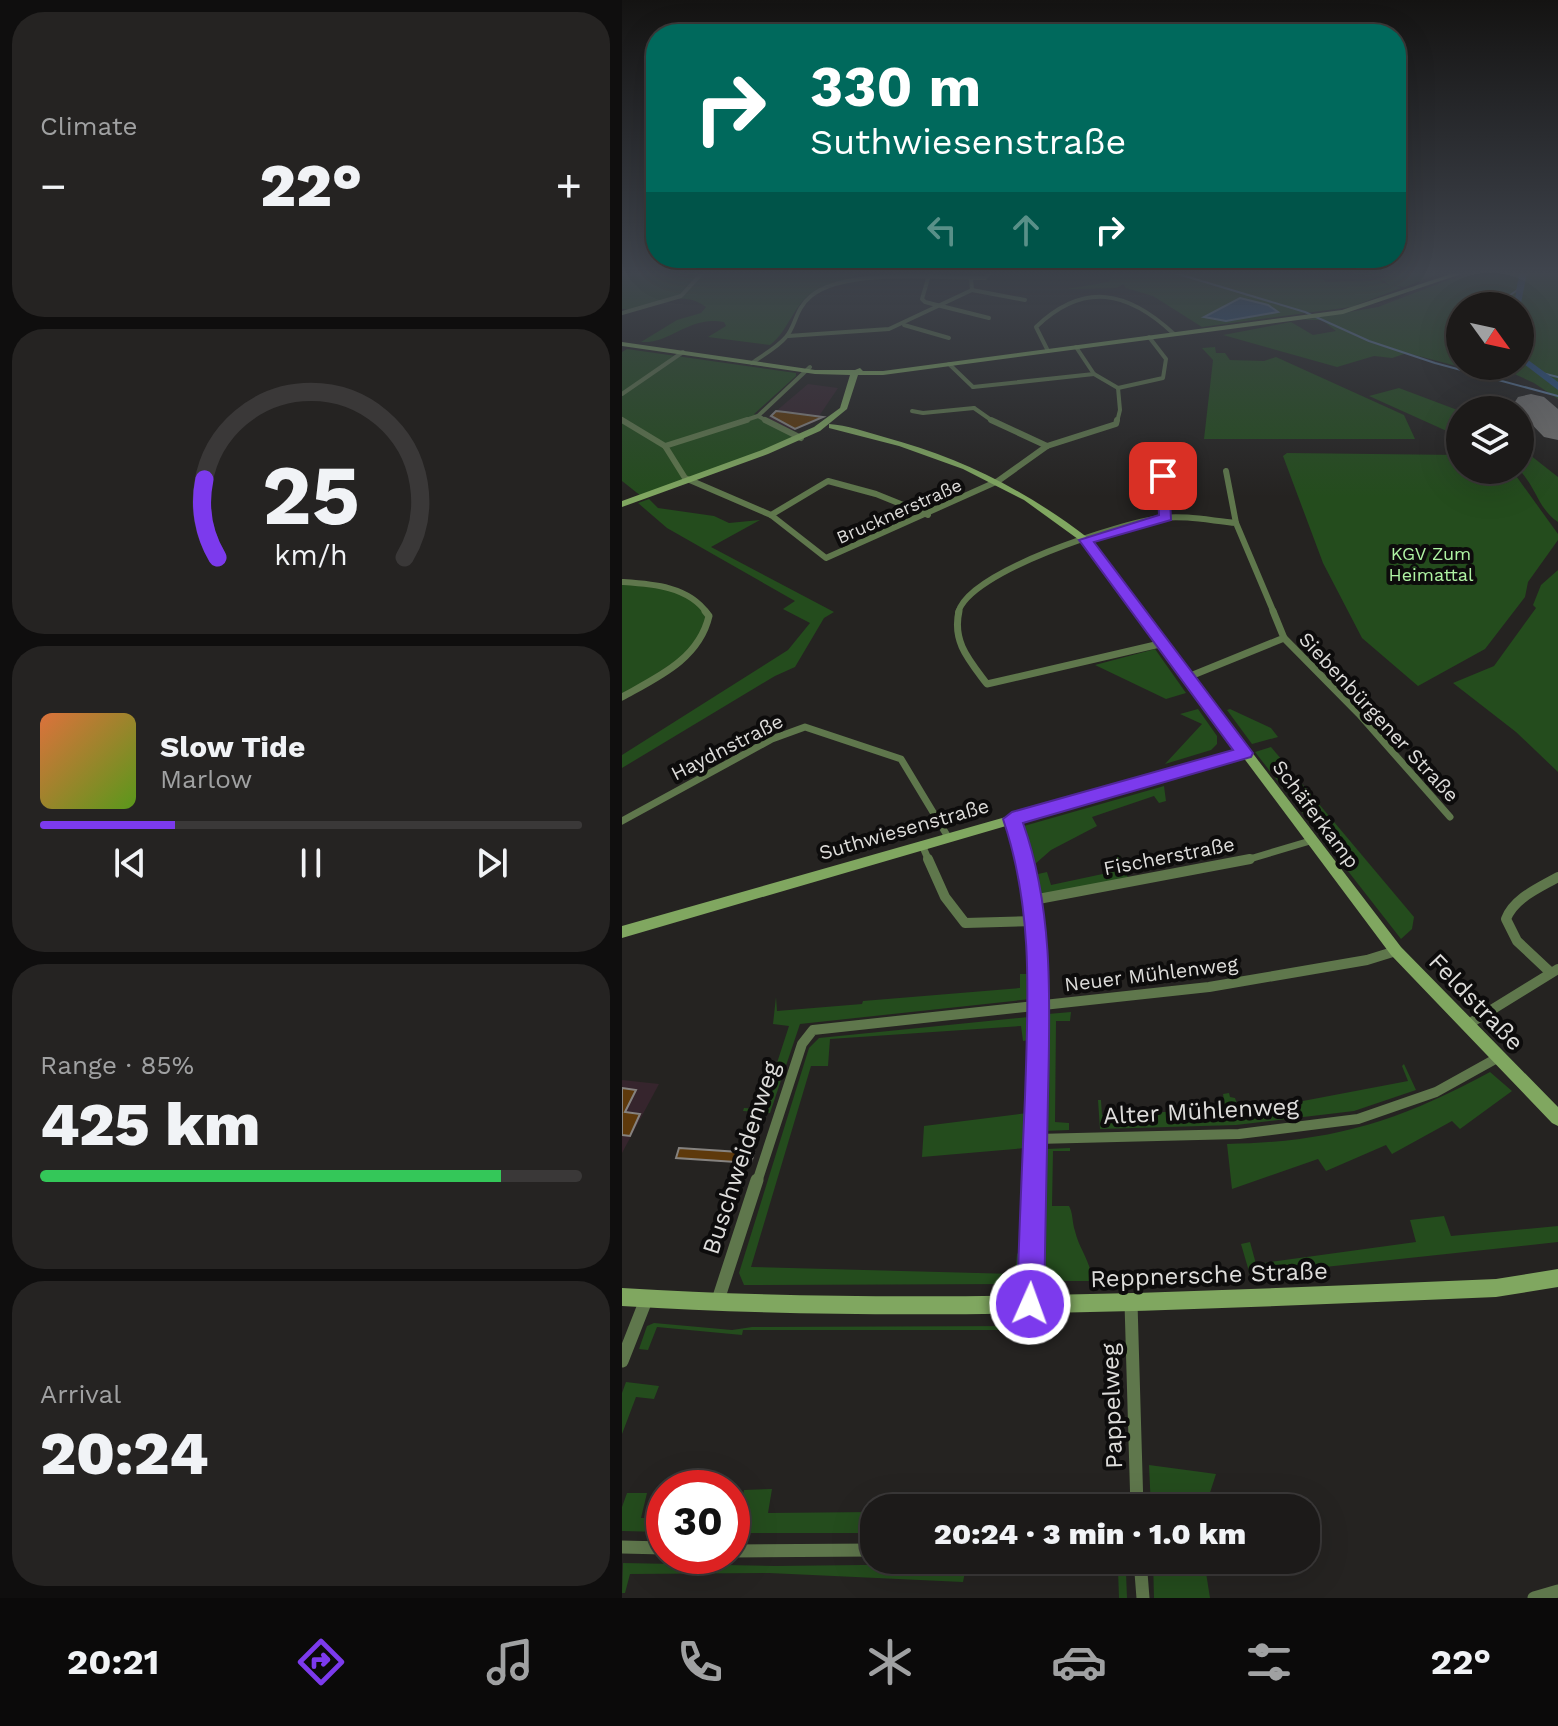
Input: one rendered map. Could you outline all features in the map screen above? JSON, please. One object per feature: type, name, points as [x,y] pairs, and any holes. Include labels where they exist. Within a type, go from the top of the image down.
[{"type":"street","points":[[649,348],[859,373],[1072,348]]},
{"type":"street","points":[[754,362],[773,348]]},
{"type":"street","points":[[1076,348],[1094,374],[1118,388],[1163,378],[1166,359],[1157,348]]},
{"type":"street","points":[[622,394],[683,352]]},
{"type":"street","points":[[949,364],[973,387],[974,408]]},
{"type":"street","points":[[665,446],[758,416],[808,369]]},
{"type":"street","points":[[765,452],[804,441],[833,423],[852,406],[859,373]]},
{"type":"street","points":[[973,387],[1094,374]]},
{"type":"street","name":"Brucknerstraße","points":[[687,480],[771,515],[826,558],[928,515],[998,481],[1047,446],[1116,424],[1120,408],[1118,388]]},
{"type":"street","points":[[912,411],[923,413],[974,408],[997,424],[1047,446]]},
{"type":"street","points":[[758,416],[800,437]]},
{"type":"street","points":[[622,420],[665,446],[687,480]]},
{"type":"street","points":[[622,504],[765,452],[833,423]]},
{"type":"street","name":"Schäferkamp","points":[[833,423],[959,463],[998,481],[1034,501],[1085,540],[1396,951]]},
{"type":"street","points":[[1188,677],[1284,638],[1236,523],[1226,471]]},
{"type":"street","points":[[1163,476],[1166,517]]},
{"type":"street","points":[[771,515],[828,481],[876,494],[928,515]]},
{"type":"street","points":[[1164,643],[987,684],[957,643],[954,629],[956,613],[965,595],[998,573],[1085,540],[1166,517],[1236,523]]},
{"type":"street","points":[[622,582],[680,592],[699,602],[709,616],[707,630],[695,648],[670,668],[622,697]]},
{"type":"street","name":"Siebenbürgener Straße","points":[[1284,638],[1359,714],[1450,817]]},
{"type":"street","name":"Haydnstraße","points":[[622,821],[772,739],[805,727],[901,759],[948,837]]},
{"type":"street","name":"Suthwiesenstraße","points":[[622,932],[1244,753]]},
{"type":"street","points":[[1012,819],[1027,862],[1033,900],[1039,1006],[1030,1304]]},
{"type":"street","name":"Fischerstraße","points":[[1033,900],[1242,861],[1310,841]]},
{"type":"street","points":[[922,845],[948,903],[965,923],[1035,921]]},
{"type":"street","points":[[1467,1025],[1554,970],[1513,939],[1505,922],[1507,910],[1519,898],[1558,877]]},
{"type":"street","points":[[622,924],[622,932]]},
{"type":"street","name":"Neuer Mühlenweg","points":[[813,1030],[1209,987],[1367,960],[1396,951]]},
{"type":"street","name":"Feldstraße","points":[[1396,951],[1558,1118]]},
{"type":"street","name":"Buschweidenweg","points":[[717,1303],[802,1044],[813,1030]]},
{"type":"street","name":"Alter Mühlenweg","points":[[1036,1139],[1239,1134],[1358,1119],[1436,1092],[1499,1057]]},
{"type":"street","name":"Reppnersche Straße","points":[[622,1297],[717,1303],[1131,1302],[1496,1288],[1558,1278]]},
{"type":"street","points":[[622,1361],[646,1299]]},
{"type":"street","name":"Pappelweg","points":[[1131,1302],[1137,1494]]},
{"type":"street","points":[[622,1547],[646,1548]]},
{"type":"street","points":[[750,1551],[860,1550]]},
{"type":"street","points":[[1141,1574],[1143,1598]]},
{"type":"street","points":[[1534,1598],[1558,1591]]},
{"type":"shaded area","points":[[808,384],[838,388],[815,422],[791,431],[768,418]]},
{"type":"shaded area","points":[[622,1080],[659,1084],[622,1153]]},
{"type":"green space","points":[[1202,348],[1215,348],[1216,353],[1225,353],[1230,360],[1264,361],[1276,357],[1404,415],[1415,439],[1204,439],[1213,360]]},
{"type":"green space","points":[[1268,348],[1446,348],[1446,363],[1407,353],[1392,358],[1374,356],[1337,367]]},
{"type":"green space","points":[[1534,348],[1558,348],[1558,399],[1527,380],[1534,380]]},
{"type":"green space","points":[[627,349],[796,373],[754,414],[801,438],[641,496],[622,481],[622,352]]},
{"type":"green space","points":[[1399,388],[1446,406],[1446,431],[1369,396]]},
{"type":"green space","name":"KGV Zum Heimattal","points":[[1287,453],[1446,455],[1446,484],[1522,484],[1558,534],[1558,540],[1528,582],[1525,597],[1485,649],[1418,686],[1362,638],[1323,563],[1283,456]]},
{"type":"green space","points":[[1534,458],[1558,477],[1558,522],[1546,511],[1530,484],[1534,484]]},
{"type":"green space","points":[[649,499],[658,508],[714,516],[729,523],[760,520],[711,547],[834,612],[824,618],[795,667],[622,768],[622,755],[788,650],[810,623],[783,609],[795,601],[667,528],[638,503]]},
{"type":"green space","points":[[1558,570],[1558,772],[1516,732],[1453,683],[1494,666],[1536,608],[1533,605],[1541,585]]},
{"type":"green space","points":[[622,582],[680,592],[708,613],[695,648],[622,697]]},
{"type":"green space","points":[[1155,649],[1186,693],[1166,699],[1095,665]]},
{"type":"green space","points":[[1198,709],[1217,736],[1217,744],[1211,750],[1165,764],[1202,724],[1180,714]]},
{"type":"green space","points":[[1227,710],[1271,728],[1278,737],[1252,744]]},
{"type":"green space","points":[[1271,747],[1414,917],[1412,929],[1401,939],[1255,752]]},
{"type":"green space","points":[[1164,786],[1166,801],[1159,803],[1154,796],[1092,817],[1097,826],[1051,850],[1035,864],[1022,829],[1024,826]]},
{"type":"green space","points":[[1120,855],[1128,878],[1041,895],[1038,874],[1047,872],[1051,885],[1112,872],[1120,869],[1116,856]]},
{"type":"green space","points":[[1020,974],[1030,974],[1031,999],[800,1024],[770,1113],[743,1111],[744,1108],[762,1109],[789,1026],[773,1024],[776,997],[777,1011],[862,1004],[863,1001],[1020,988]]},
{"type":"green space","points":[[1071,1012],[1070,1021],[1056,1021],[1055,1122],[1069,1123],[1069,1130],[1045,1131],[1048,1014]]},
{"type":"green space","points":[[1029,1017],[1029,1040],[1023,1041],[1021,1026],[830,1039],[828,1066],[811,1066],[751,1267],[1015,1274],[1020,1251],[1019,1278],[1015,1284],[744,1285],[739,1273],[809,1048],[819,1038]]},
{"type":"green space","points":[[1404,1064],[1416,1090],[1354,1111],[1236,1125],[1100,1129],[1098,1100],[1101,1100],[1102,1115],[1225,1109],[1223,1094],[1229,1093],[1230,1097],[1235,1098],[1240,1113],[1408,1081],[1402,1066]]},
{"type":"green space","points":[[1490,1072],[1512,1091],[1460,1129],[1452,1121],[1392,1154],[1386,1145],[1326,1171],[1318,1159],[1232,1189],[1227,1144],[1299,1139],[1363,1126],[1425,1104]]},
{"type":"green space","points":[[1027,1113],[1026,1148],[922,1157],[924,1126]]},
{"type":"green space","points":[[1070,1148],[1070,1151],[1053,1151],[1052,1206],[1069,1206],[1092,1281],[1046,1281],[1042,1277],[1046,1149]]},
{"type":"green space","points":[[1444,1216],[1451,1236],[1558,1226],[1558,1242],[1250,1275],[1241,1244],[1250,1242],[1256,1264],[1416,1242],[1410,1220]]},
{"type":"green space","points":[[654,1323],[732,1330],[752,1327],[1043,1326],[1042,1330],[743,1330],[742,1335],[657,1327],[648,1350],[639,1349],[647,1326]]},
{"type":"green space","points":[[626,1382],[659,1386],[654,1399],[636,1397],[622,1434],[622,1393]]},
{"type":"green space","points":[[1149,1465],[1216,1474],[1210,1494],[1150,1494]]},
{"type":"green space","points":[[772,1489],[768,1513],[860,1512],[860,1533],[750,1533],[750,1490]]},
{"type":"green space","points":[[627,1493],[646,1493],[641,1518],[646,1518],[646,1532],[622,1531],[622,1507]]},
{"type":"green space","points":[[623,1563],[646,1563],[646,1574],[630,1574],[625,1593],[622,1593]]},
{"type":"green space","points":[[860,1565],[860,1574],[965,1574],[963,1582],[750,1573],[750,1566]]},
{"type":"green space","points":[[1118,1574],[1126,1574],[1127,1598],[1119,1598]]},
{"type":"green space","points":[[1153,1574],[1206,1574],[1210,1598],[1154,1598]]},
{"type":"building","points":[[776,411],[823,417],[795,429],[771,416]]},
{"type":"building","points":[[622,1088],[636,1090],[625,1112],[640,1114],[630,1136],[622,1135]]},
{"type":"building","points":[[679,1148],[754,1153],[751,1163],[676,1158]]},
{"type":"waterway","points":[[1389,348],[1558,396]]},
{"type":"waterway","points":[[1534,368],[1558,387]]},
{"type":"waterway","points":[[1538,372],[1558,377]]},
{"type":"runway","points":[[1534,408],[1558,429]]},
{"type":"route","points":[[1030,1304],[1037,1112],[1037,951],[1027,862],[1012,819],[1244,753],[1085,540],[1166,517],[1163,476]]}]
